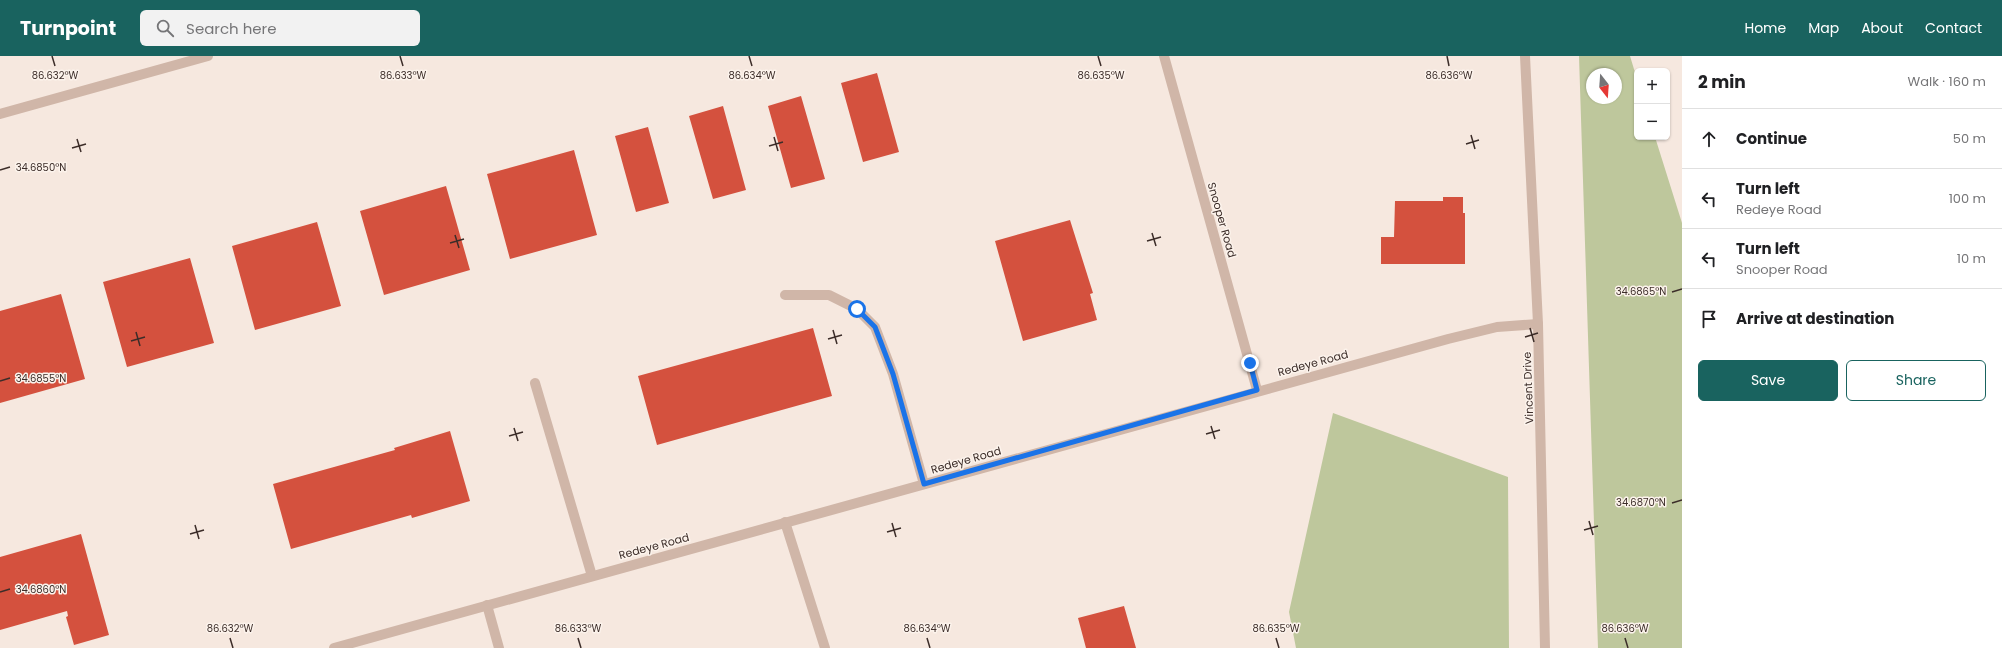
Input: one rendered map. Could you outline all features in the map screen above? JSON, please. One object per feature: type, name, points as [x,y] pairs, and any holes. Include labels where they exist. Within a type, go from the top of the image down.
[{"type":"street","points":[[0,114],[208,56]]},
{"type":"street","name":"Snooper Road","points":[[1164,56],[1257,390]]},
{"type":"street","name":"Vincent Drive","points":[[1525,56],[1538,324],[1545,648]]},
{"type":"street","points":[[785,295],[829,295],[857,309],[875,327],[893,374],[924,484]]},
{"type":"street","name":"Redeye Road","points":[[334,648],[1257,390],[1490,329],[1538,324]]},
{"type":"street","points":[[535,383],[592,576]]},
{"type":"street","points":[[785,522],[825,648]]},
{"type":"street","points":[[487,605],[500,648]]},
{"type":"green space","points":[[1579,56],[1630,56],[1634,69],[1634,140],[1656,140],[1682,223],[1682,648],[1598,648]]},
{"type":"green space","points":[[1333,413],[1508,477],[1509,648],[1296,648],[1289,612]]},
{"type":"building","points":[[877,73],[899,152],[863,162],[841,83]]},
{"type":"building","points":[[801,96],[825,179],[791,188],[768,106]]},
{"type":"building","points":[[723,106],[746,190],[713,199],[689,116]]},
{"type":"building","points":[[648,127],[669,203],[636,212],[615,136]]},
{"type":"building","points":[[574,150],[597,235],[510,259],[487,174]]},
{"type":"building","points":[[446,186],[470,270],[384,295],[360,211]]},
{"type":"building","points":[[1443,197],[1463,197],[1463,213],[1465,213],[1465,264],[1381,264],[1381,237],[1394,237],[1395,201],[1443,201]]},
{"type":"building","points":[[1070,220],[1093,293],[1090,294],[1097,320],[1023,341],[995,241]]},
{"type":"building","points":[[317,222],[341,306],[255,330],[232,246]]},
{"type":"building","points":[[190,258],[214,343],[127,367],[103,282]]},
{"type":"building","points":[[61,294],[85,379],[0,403],[0,311]]},
{"type":"building","points":[[813,328],[832,396],[657,445],[638,376]]},
{"type":"building","points":[[450,431],[470,501],[412,518],[411,515],[291,549],[273,484],[395,450],[394,448]]},
{"type":"building","points":[[81,534],[109,635],[74,645],[66,617],[68,616],[67,611],[0,630],[0,557]]},
{"type":"building","points":[[1124,606],[1136,648],[1086,648],[1078,618]]},
{"type":"route","points":[[857,309],[875,327],[893,374],[924,484],[1257,390],[1250,363]]}]
